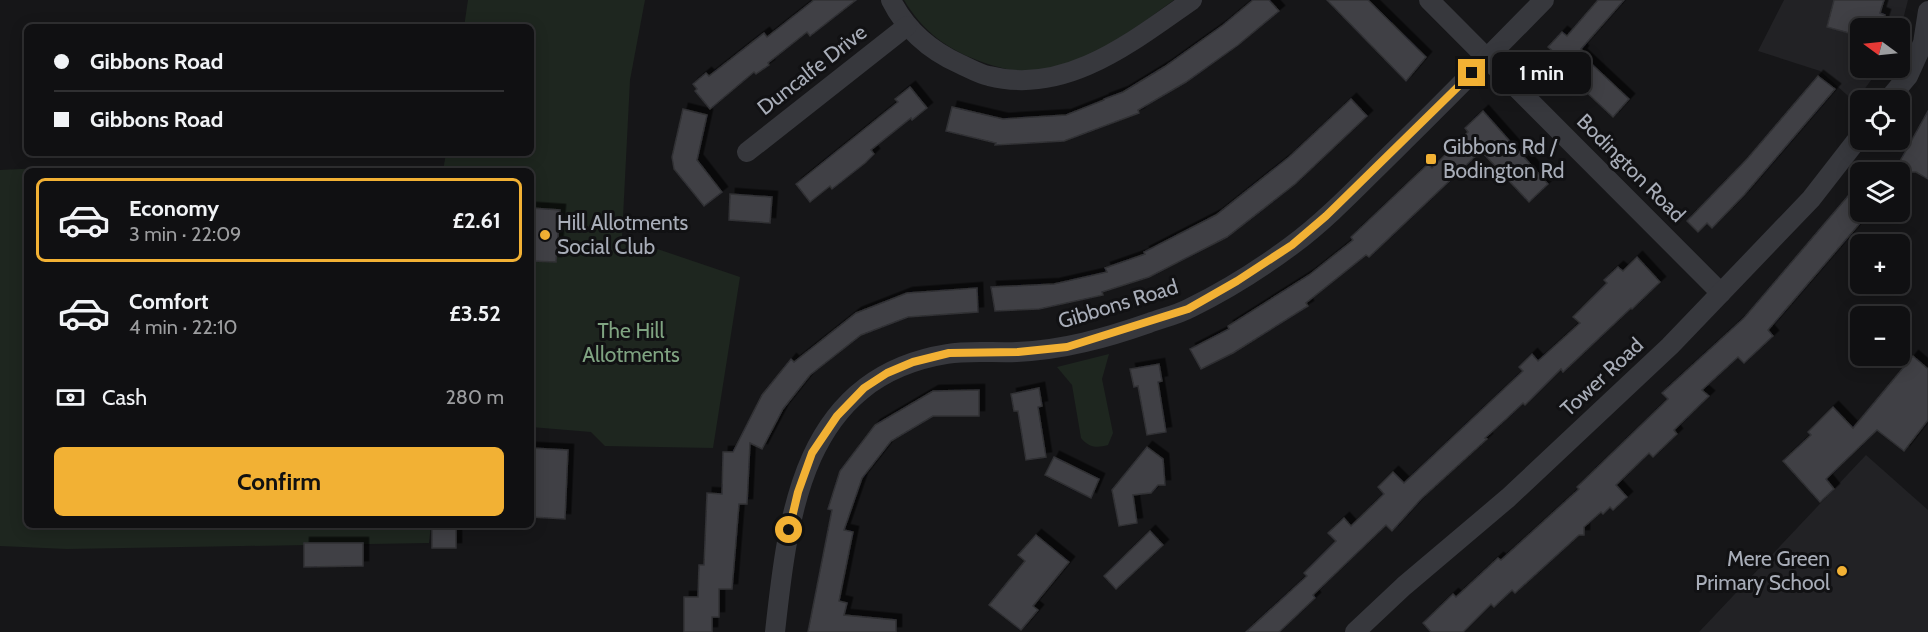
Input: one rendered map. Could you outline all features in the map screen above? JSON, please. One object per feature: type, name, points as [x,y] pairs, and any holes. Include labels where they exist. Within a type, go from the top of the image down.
[{"type":"street","points":[[891,0],[907,26],[927,46],[951,60],[988,76],[1021,81],[1056,77],[1092,64],[1125,47],[1192,0]]},
{"type":"street","name":"Bodington Road","points":[[1429,0],[1721,293]]},
{"type":"street","name":"Gibbons Road","points":[[775,632],[785,549],[798,492],[812,453],[828,427],[864,388],[887,373],[913,362],[949,353],[1018,352],[1067,347],[1188,309],[1237,281],[1292,245],[1318,224],[1418,128],[1544,0]]},
{"type":"street","points":[[1896,90],[1908,76],[1925,44],[1928,11]]},
{"type":"street","name":"Duncalfe Drive","points":[[747,152],[907,26]]},
{"type":"street","name":"Tower Road","points":[[1355,632],[1404,586],[1508,498],[1662,354],[1810,199],[1850,149]]},
{"type":"shaded area","points":[[1784,0],[1908,0],[1903,18],[1850,18],[1850,78],[1873,78],[1864,90],[1850,90],[1850,98],[1820,71],[1758,51]]},
{"type":"shaded area","name":"Mere Green Primary School","points":[[1866,455],[1928,510],[1928,632],[1699,632]]},
{"type":"green space","name":"The Hill Allotments","points":[[468,0],[645,0],[630,80],[622,237],[740,277],[713,448],[605,446],[591,432],[534,427],[534,168],[444,168],[446,156],[534,156],[534,24],[464,24]]},
{"type":"green space","points":[[904,0],[1174,0],[1120,38],[1081,59],[1039,70],[1017,71],[1000,68],[951,48],[925,27]]},
{"type":"green space","points":[[63,167],[94,168],[42,168]]},
{"type":"green space","points":[[24,169],[24,528],[431,528],[429,543],[67,549],[0,546],[0,170]]},
{"type":"green space","points":[[1109,354],[1102,379],[1113,433],[1108,445],[1100,447],[1087,444],[1081,438],[1072,385],[1057,367]]},
{"type":"building","points":[[814,0],[856,0],[810,36],[807,32],[768,63],[769,65],[756,74],[754,72],[710,109],[695,91],[697,89],[693,84],[706,73],[709,76],[764,33],[767,37]]},
{"type":"building","points":[[1253,0],[1269,0],[1279,11],[1238,45],[1186,82],[1138,110],[1139,113],[1064,141],[995,145],[996,143],[946,131],[952,107],[1003,119],[1066,115],[1123,92],[1164,67],[1223,25]]},
{"type":"building","points":[[1327,0],[1368,0],[1426,57],[1406,81]]},
{"type":"building","points":[[1598,0],[1624,0],[1581,49],[1583,51],[1581,54],[1629,99],[1613,117],[1581,87],[1587,81],[1548,47],[1562,32],[1567,36]]},
{"type":"building","points":[[1834,0],[1884,0],[1880,13],[1885,15],[1884,18],[1850,18],[1850,33],[1827,27]]},
{"type":"building","points":[[1818,76],[1835,89],[1744,195],[1712,228],[1707,223],[1698,232],[1687,221],[1747,159]]},
{"type":"building","points":[[910,87],[927,108],[871,150],[874,154],[865,163],[832,189],[830,186],[810,202],[796,184],[898,102],[895,99]]},
{"type":"building","points":[[1351,99],[1367,116],[1295,184],[1227,237],[1149,277],[1102,292],[1103,295],[1039,309],[995,311],[991,287],[1054,284],[1107,272],[1105,268],[1145,254],[1144,252],[1216,215],[1289,157]]},
{"type":"building","points":[[683,109],[707,115],[697,160],[722,192],[704,206],[674,169],[672,157]]},
{"type":"building","points":[[1483,111],[1548,184],[1529,202],[1481,151],[1369,257],[1366,255],[1306,303],[1308,306],[1233,353],[1201,369],[1190,349],[1229,329],[1228,326],[1309,275],[1353,240],[1351,237],[1428,164],[1432,168],[1468,132],[1465,128]]},
{"type":"building","points":[[1928,111],[1928,179],[1916,172],[1910,172],[1910,162],[1900,162],[1906,150],[1910,150],[1910,143]]},
{"type":"building","points":[[730,194],[772,197],[770,223],[729,220]]},
{"type":"building","points":[[1850,194],[1850,222],[1861,222],[1768,330],[1773,336],[1744,363],[1738,357],[1702,390],[1709,396],[1674,430],[1677,434],[1653,457],[1649,453],[1616,485],[1627,497],[1613,510],[1610,507],[1603,514],[1601,512],[1584,527],[1584,535],[1579,535],[1515,593],[1512,590],[1494,607],[1491,604],[1463,632],[1431,632],[1423,623],[1453,594],[1456,597],[1498,558],[1501,560],[1579,489],[1577,487],[1668,399],[1662,393],[1744,318]]},
{"type":"building","name":"Hill Allotments Social Club","points":[[534,208],[560,210],[556,262],[534,261]]},
{"type":"building","points":[[1637,257],[1660,282],[1632,309],[1563,372],[1561,369],[1525,405],[1523,403],[1485,438],[1487,439],[1421,499],[1392,531],[1386,525],[1313,595],[1315,598],[1279,632],[1246,632],[1307,576],[1304,573],[1336,541],[1328,533],[1344,518],[1351,526],[1384,494],[1378,487],[1393,472],[1404,483],[1523,371],[1519,367],[1532,354],[1538,361],[1580,323],[1573,317],[1607,283],[1604,280],[1618,267],[1623,271]]},
{"type":"building","points":[[977,288],[978,312],[908,317],[861,335],[810,375],[783,409],[762,449],[750,443],[747,504],[739,504],[732,589],[719,589],[719,617],[712,617],[712,632],[684,632],[684,597],[698,597],[699,565],[704,565],[707,493],[722,494],[723,452],[733,452],[762,395],[791,359],[794,362],[856,313],[907,293]]},
{"type":"building","points":[[1913,356],[1928,369],[1928,420],[1904,451],[1877,430],[1826,479],[1834,489],[1820,502],[1783,461],[1811,435],[1808,432],[1833,407],[1853,428],[1905,366],[1910,366],[1910,360]]},
{"type":"building","points":[[1159,364],[1162,381],[1158,382],[1166,432],[1147,435],[1138,386],[1134,387],[1130,369]]},
{"type":"building","points":[[1039,388],[1042,406],[1038,407],[1046,457],[1026,460],[1018,411],[1014,411],[1011,394]]},
{"type":"building","points":[[979,390],[979,416],[933,416],[891,441],[862,478],[844,530],[853,532],[839,601],[847,603],[844,615],[896,620],[896,632],[808,632],[832,510],[828,509],[840,471],[875,425],[933,391]]},
{"type":"building","points":[[1147,447],[1163,459],[1165,485],[1158,485],[1151,493],[1133,495],[1137,523],[1119,526],[1112,490]]},
{"type":"building","points":[[534,448],[568,450],[565,519],[534,517]]},
{"type":"building","points":[[1054,457],[1099,479],[1091,498],[1045,475]]},
{"type":"building","points":[[432,528],[456,528],[456,548],[432,548]]},
{"type":"building","points":[[1150,531],[1163,545],[1116,589],[1104,576]]},
{"type":"building","points":[[1036,535],[1069,562],[1033,606],[1038,610],[1021,630],[989,605],[1025,561],[1018,555]]},
{"type":"building","points":[[304,543],[363,543],[363,566],[304,567]]},
{"type":"place","name":"Gibbons Rd / Bodington Rd","points":[[1431,159]]},
{"type":"place","name":"Hill Allotments Social Club","points":[[545,235]]},
{"type":"place","name":"Mere Green Primary School","points":[[1842,571]]},
{"type":"route","points":[[789,530],[798,492],[812,453],[828,427],[864,388],[887,373],[913,362],[949,353],[1018,352],[1067,347],[1134,328],[1188,309],[1237,281],[1292,245],[1326,216],[1472,73]]}]
